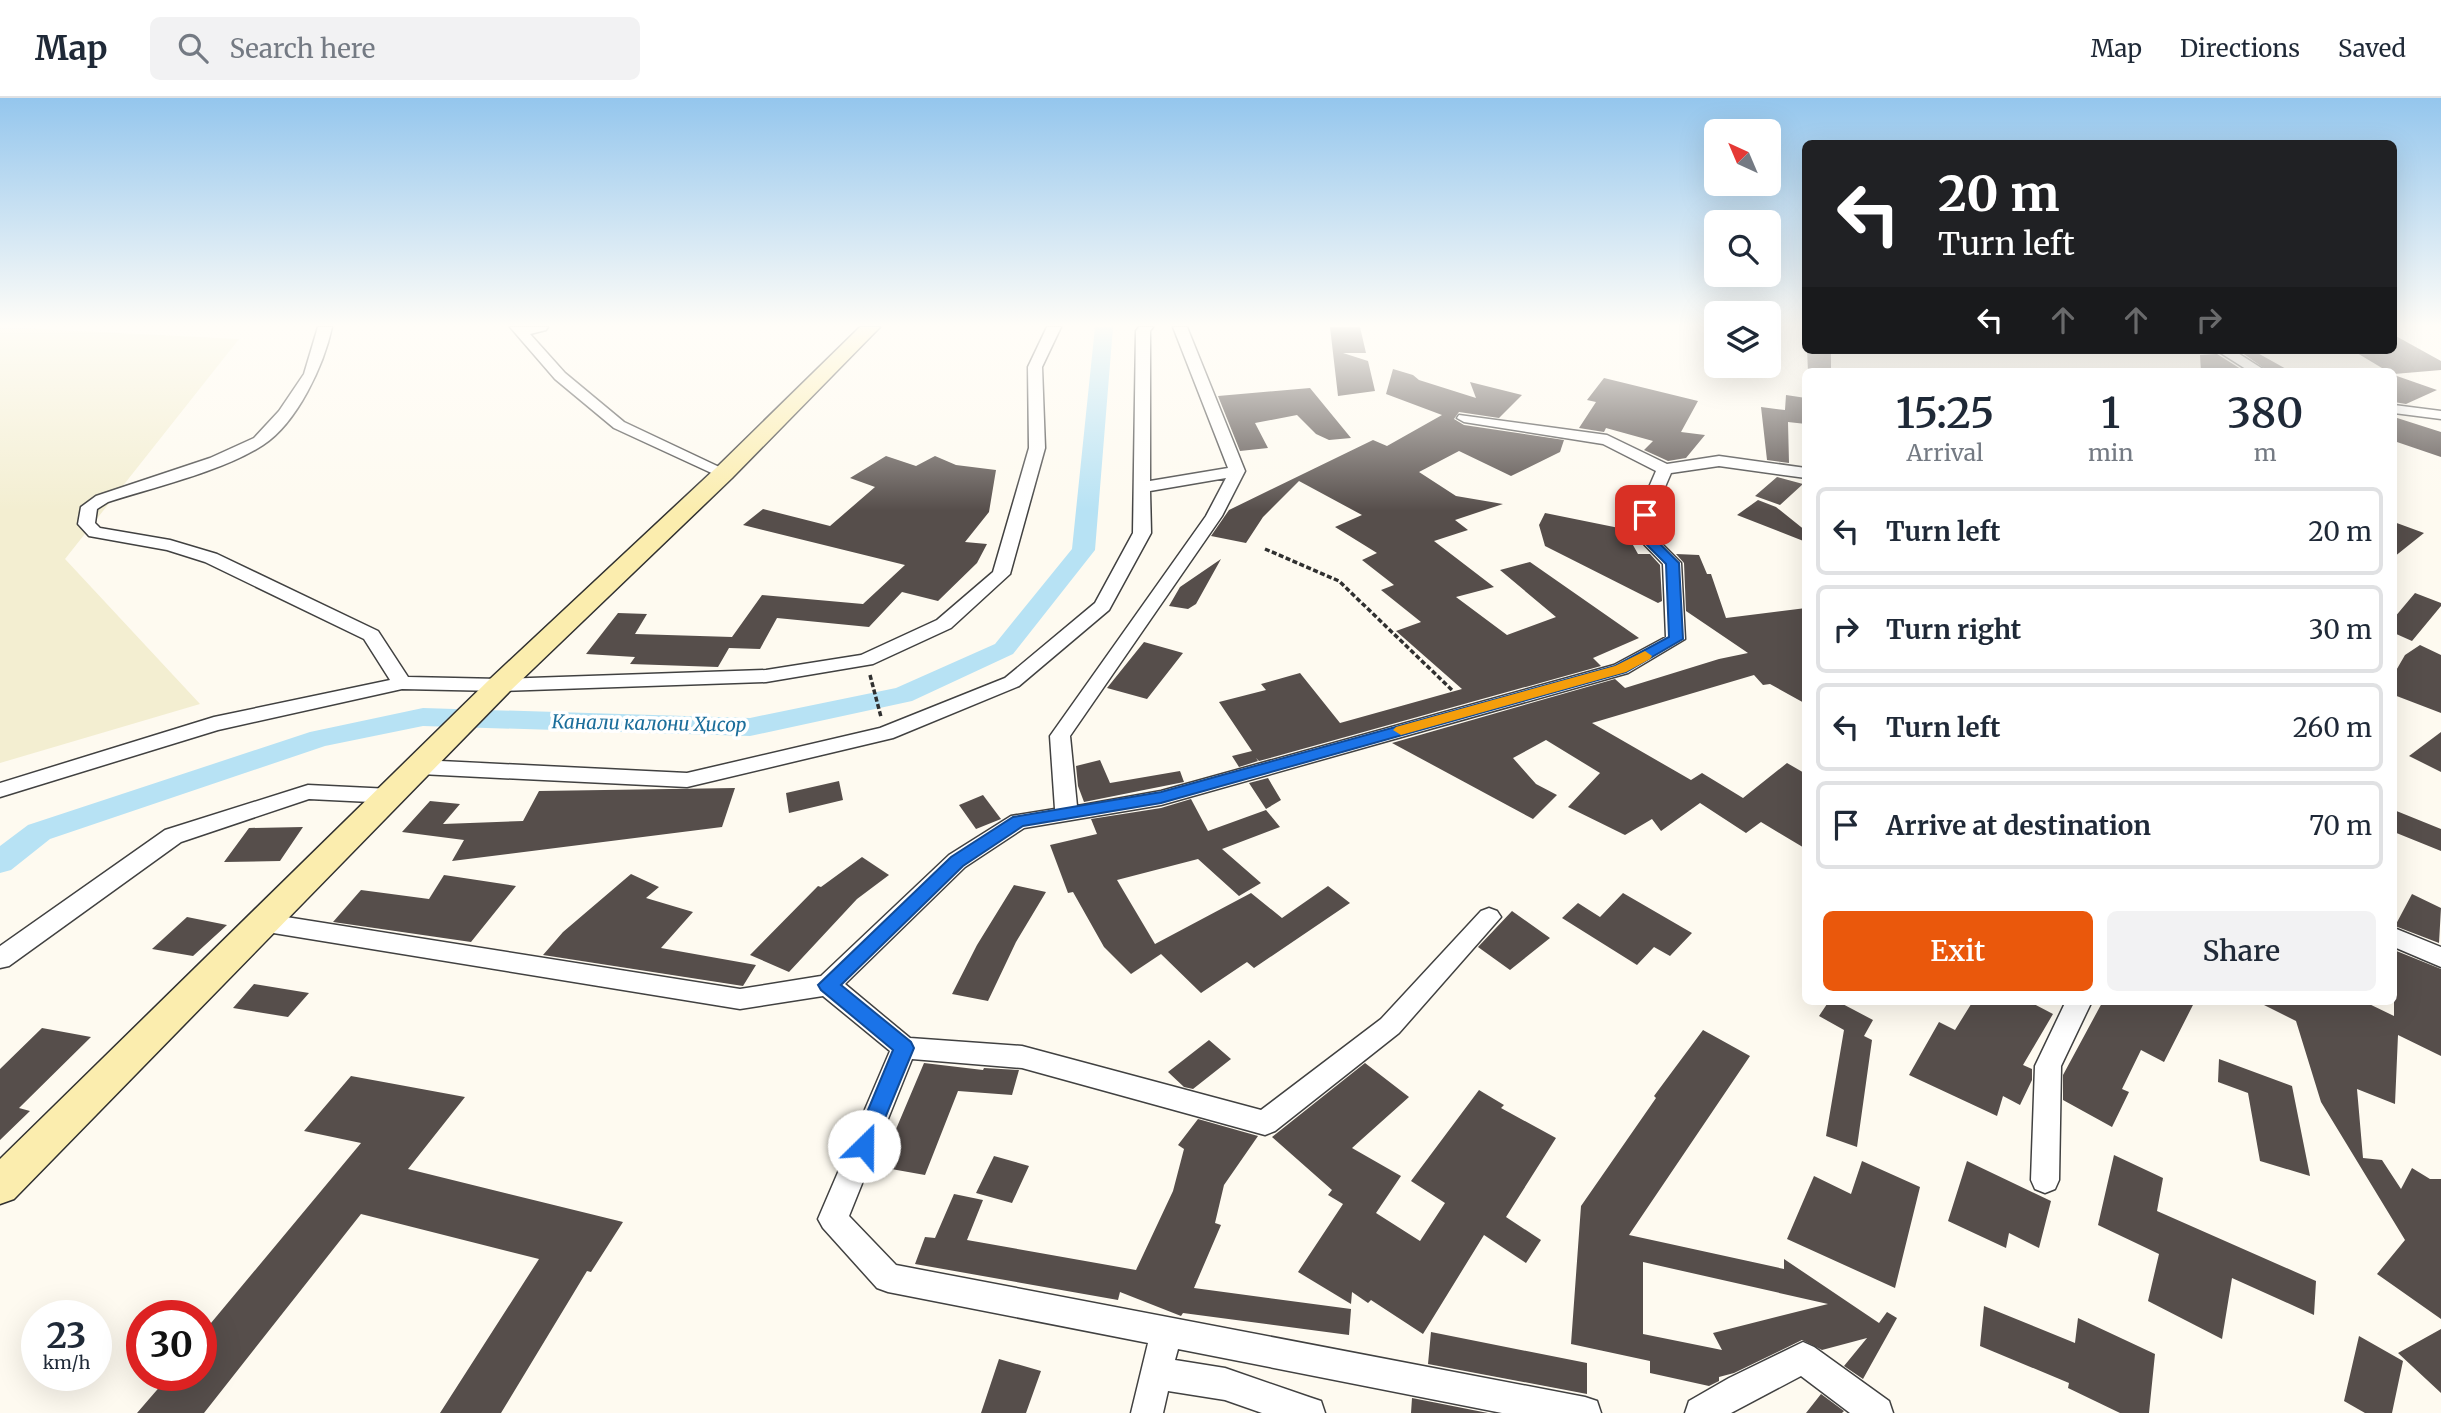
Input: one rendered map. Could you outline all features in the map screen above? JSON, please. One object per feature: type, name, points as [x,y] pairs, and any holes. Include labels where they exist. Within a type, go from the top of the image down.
[{"type":"main road","points":[[0,1186],[500,685],[809,388]]},
{"type":"street","points":[[302,388],[285,414],[259,442],[226,457],[102,499],[89,507],[86,524],[95,532],[170,545],[211,558],[371,635],[402,683]]},
{"type":"street","points":[[575,388],[619,425],[724,473]]},
{"type":"street","points":[[0,790],[214,724],[402,683],[500,685],[766,676],[866,660],[944,624],[1000,574],[1037,448],[1036,388]]},
{"type":"street","points":[[420,767],[687,780],[886,733],[1012,682],[1103,606],[1142,533],[1143,388]]},
{"type":"street","points":[[1067,815],[1060,736],[1214,516],[1237,471],[1204,388]]},
{"type":"street","points":[[2397,409],[2441,415]]},
{"type":"street","points":[[1464,418],[1607,440],[1665,469],[1719,461],[1802,472]]},
{"type":"street","points":[[261,922],[740,999],[828,985],[957,861],[1019,821],[1161,798],[1620,669],[1676,639],[1672,563],[1647,538],[1645,515],[1665,469]]},
{"type":"street","points":[[1144,487],[1237,471]]},
{"type":"street","points":[[0,959],[173,836],[308,792],[391,796]]},
{"type":"street","points":[[828,985],[904,1048],[1021,1057],[1265,1123],[1390,1026],[1489,917]]},
{"type":"street","points":[[2397,938],[2441,958]]},
{"type":"street","points":[[2045,1180],[2049,1066],[2078,1005]]},
{"type":"street","points":[[904,1048],[834,1220],[888,1278],[1585,1413]]},
{"type":"street","points":[[1147,1413],[1166,1333]]},
{"type":"street","points":[[1701,1413],[1740,1389],[1803,1358],[1877,1413]]},
{"type":"street","points":[[1155,1373],[1225,1384],[1309,1413]]},
{"type":"path","points":[[1265,550],[1339,581],[1454,691]]},
{"type":"path","points":[[866,660],[886,733]]},
{"type":"shaded area","points":[[0,388],[200,388],[65,559],[200,704],[0,763]]},
{"type":"building","points":[[1310,388],[1351,438],[1329,440],[1316,434],[1297,415],[1255,423],[1268,448],[1240,451],[1218,396]]},
{"type":"building","points":[[1337,388],[1374,388],[1375,391],[1338,396]]},
{"type":"building","points":[[1388,388],[1445,388],[1476,398],[1472,388],[1495,388],[1522,395],[1499,418],[1459,412],[1454,419],[1464,425],[1564,440],[1560,452],[1511,476],[1459,451],[1419,472],[1456,496],[1503,504],[1455,520],[1468,530],[1434,541],[1494,587],[1456,597],[1507,635],[1556,617],[1500,570],[1530,562],[1639,638],[1593,658],[1601,666],[1259,761],[1256,758],[1258,761],[1239,767],[1232,756],[1252,751],[1219,702],[1266,690],[1261,684],[1300,673],[1340,723],[1462,689],[1396,631],[1421,622],[1381,590],[1394,585],[1362,560],[1377,553],[1335,527],[1362,515],[1299,481],[1263,517],[1246,543],[1211,536],[1229,510],[1373,440],[1387,446],[1442,415],[1386,394]]},
{"type":"building","points":[[1596,388],[1646,388],[1698,401],[1681,432],[1705,435],[1686,458],[1668,461],[1644,450],[1653,441],[1606,428],[1604,432],[1579,428],[1596,402],[1587,400]]},
{"type":"building","points":[[2397,388],[2437,390],[2406,404],[2397,402]]},
{"type":"building","points":[[1786,395],[1802,397],[1802,424],[1788,422],[1789,463],[1767,460],[1761,407],[1785,410]]},
{"type":"building","points":[[2397,418],[2441,432],[2441,457],[2397,442]]},
{"type":"building","points":[[886,456],[916,466],[935,456],[956,465],[996,470],[989,512],[965,542],[987,544],[977,563],[938,601],[902,592],[869,627],[777,618],[760,649],[729,648],[718,667],[630,664],[635,657],[586,654],[618,613],[647,614],[635,634],[732,637],[762,595],[863,604],[905,565],[743,525],[763,509],[830,526],[875,487],[850,478]]},
{"type":"building","points":[[1777,477],[1802,484],[1780,505],[1755,496]]},
{"type":"building","points":[[1758,500],[1776,507],[1802,528],[1802,540],[1737,515]]},
{"type":"building","points":[[1545,513],[1624,529],[1638,554],[1650,554],[1660,565],[1662,601],[1658,603],[1545,546],[1539,525]]},
{"type":"building","points":[[2397,523],[2424,533],[2397,555]]},
{"type":"building","points":[[1676,554],[1699,555],[1707,574],[1711,574],[1726,618],[1802,608],[1802,702],[1770,684],[1763,685],[1754,675],[1592,723],[1691,780],[1702,773],[1743,798],[1787,763],[1802,772],[1802,847],[1761,822],[1746,833],[1700,803],[1661,831],[1652,819],[1625,835],[1568,807],[1600,773],[1546,740],[1513,758],[1536,784],[1557,795],[1533,819],[1392,743],[1615,679],[1625,688],[1719,659],[1748,653],[1686,611],[1684,563]]},
{"type":"building","points":[[1221,559],[1196,604],[1188,609],[1169,606],[1180,587]]},
{"type":"building","points":[[2415,593],[2441,603],[2412,641],[2397,634],[2397,614]]},
{"type":"building","points":[[1144,642],[1183,653],[1147,699],[1107,688]]},
{"type":"building","points":[[2420,645],[2441,655],[2441,713],[2397,696],[2397,669],[2405,655]]},
{"type":"building","points":[[2441,732],[2441,772],[2409,756]]},
{"type":"building","points":[[1100,760],[1110,783],[1180,771],[1184,782],[1084,802],[1078,786],[1076,766]]},
{"type":"building","points":[[1268,778],[1281,800],[1266,809],[1249,783]]},
{"type":"building","points":[[839,781],[843,800],[789,813],[786,793]]},
{"type":"building","points":[[735,788],[722,827],[452,861],[464,840],[402,832],[430,801],[460,804],[443,824],[523,821],[539,791]]},
{"type":"building","points":[[983,795],[1001,819],[976,829],[959,805]]},
{"type":"building","points":[[1191,799],[1208,831],[1266,810],[1280,827],[1222,849],[1261,883],[1239,896],[1198,859],[1117,880],[1155,944],[1251,893],[1282,918],[1328,886],[1350,903],[1254,968],[1247,962],[1201,993],[1161,954],[1131,974],[1104,947],[1073,892],[1068,893],[1050,845],[1097,834],[1091,819],[1161,808]]},
{"type":"building","points":[[2397,811],[2441,829],[2441,851],[2397,833]]},
{"type":"building","points":[[303,827],[280,861],[224,862],[249,828]]},
{"type":"building","points":[[862,857],[889,875],[857,899],[789,972],[750,955],[818,886],[821,887]]},
{"type":"building","points":[[631,874],[659,887],[646,898],[693,912],[661,948],[756,965],[743,986],[543,955],[563,932]]},
{"type":"building","points":[[444,875],[516,886],[471,942],[333,922],[361,890],[429,899]]},
{"type":"building","points":[[1014,885],[1046,892],[1016,942],[988,1001],[952,994],[977,945]]},
{"type":"building","points":[[1623,893],[1692,933],[1670,956],[1654,947],[1637,965],[1562,918],[1578,903],[1600,917]]},
{"type":"building","points":[[2412,894],[2441,908],[2439,943],[2397,927]]},
{"type":"building","points":[[1512,911],[1550,938],[1510,970],[1478,947]]},
{"type":"building","points":[[187,917],[227,925],[193,956],[152,949]]},
{"type":"building","points":[[2397,951],[2441,969],[2441,1056],[2398,1035],[2395,1104],[2357,1089],[2363,1158],[2382,1160],[2401,1189],[2412,1168],[2430,1179],[2441,1179],[2441,1319],[2377,1274],[2405,1240],[2321,1102],[2296,1021],[2264,1005],[2371,1005],[2394,1016],[2394,1005],[2397,1005]]},
{"type":"building","points":[[254,984],[309,993],[288,1017],[233,1008]]},
{"type":"building","points":[[1826,1005],[1845,1005],[1873,1020],[1864,1036],[1872,1040],[1857,1147],[1826,1136],[1844,1030],[1819,1016]]},
{"type":"building","points":[[1971,1005],[2036,1005],[2053,1014],[2023,1065],[2032,1069],[2032,1080],[2020,1105],[2003,1096],[1997,1116],[1909,1075],[1939,1022],[1955,1030]]},
{"type":"building","points":[[2101,1005],[2193,1005],[2164,1062],[2141,1050],[2122,1089],[2129,1092],[2112,1127],[2063,1100],[2063,1075]]},
{"type":"building","points":[[42,1028],[91,1037],[19,1108],[30,1111],[0,1140],[0,1069]]},
{"type":"building","points":[[1703,1030],[1750,1056],[1629,1235],[1784,1269],[1784,1259],[1879,1323],[1887,1312],[1897,1318],[1863,1379],[1844,1366],[1867,1338],[1822,1350],[1802,1340],[1734,1373],[1719,1377],[1719,1381],[1709,1386],[1650,1373],[1650,1361],[1571,1344],[1581,1206],[1656,1098],[1654,1096]],"holes":[[[1643,1262],[1828,1304],[1713,1333],[1722,1350],[1643,1334]]]},
{"type":"building","points":[[1209,1040],[1231,1059],[1193,1089],[1184,1087],[1168,1072]]},
{"type":"building","points":[[2219,1059],[2292,1086],[2310,1176],[2260,1161],[2248,1093],[2218,1082]]},
{"type":"building","points":[[924,1063],[983,1070],[1019,1070],[1012,1095],[958,1091],[925,1175],[880,1167]]},
{"type":"building","points":[[1365,1063],[1409,1097],[1352,1148],[1401,1176],[1376,1213],[1420,1241],[1445,1203],[1411,1181],[1479,1090],[1504,1105],[1501,1108],[1556,1138],[1506,1217],[1541,1240],[1526,1263],[1484,1235],[1423,1334],[1371,1300],[1368,1303],[1352,1292],[1351,1304],[1298,1272],[1343,1204],[1328,1195],[1332,1190],[1272,1137]]},
{"type":"building","points":[[351,1076],[465,1097],[408,1169],[623,1222],[591,1272],[587,1271],[501,1413],[440,1413],[539,1259],[361,1214],[204,1413],[137,1413],[156,1391],[217,1391],[217,1316],[361,1143],[304,1131]]},
{"type":"building","points":[[1198,1119],[1258,1136],[1224,1185],[1215,1223],[1221,1225],[1194,1288],[1351,1309],[1349,1335],[1183,1313],[1181,1316],[1120,1292],[1118,1300],[915,1264],[925,1237],[935,1238],[954,1194],[983,1200],[967,1240],[1136,1270],[1173,1191],[1184,1149],[1178,1145]]},
{"type":"building","points":[[2114,1155],[2163,1178],[2157,1211],[2316,1281],[2314,1315],[2232,1278],[2222,1339],[2148,1301],[2159,1254],[2098,1225]]},
{"type":"building","points":[[994,1156],[1029,1166],[1012,1203],[976,1193]]},
{"type":"building","points":[[1862,1161],[1920,1187],[1895,1288],[1787,1239],[1814,1176],[1851,1194]]},
{"type":"building","points":[[1967,1161],[2051,1201],[2039,1248],[2009,1233],[2006,1248],[1948,1221]]},
{"type":"building","points":[[1984,1306],[2075,1343],[2078,1318],[2155,1354],[2149,1413],[2120,1413],[2068,1388],[2069,1383],[1980,1346]]},
{"type":"building","points":[[2441,1329],[2441,1393],[2398,1353]]},
{"type":"building","points":[[1431,1332],[1587,1363],[1587,1394],[1428,1364]]},
{"type":"building","points":[[2359,1336],[2403,1361],[2392,1413],[2365,1413],[2344,1401]]},
{"type":"building","points":[[999,1359],[1041,1371],[1026,1413],[981,1413]]},
{"type":"building","points":[[1821,1394],[1844,1411],[1806,1413]]},
{"type":"building","points":[[1412,1398],[1488,1413],[1411,1413]]},
{"type":"waterway","name":"Канали калони Ҳисор","points":[[0,862],[39,832],[320,738],[423,717],[750,727],[903,695],[1004,649],[1083,550],[1098,388]]},
{"type":"slow traffic","points":[[1401,730],[1620,669],[1645,656]]},
{"type":"route","points":[[864,1146],[904,1048],[828,985],[957,861],[1019,821],[1161,798],[1620,669],[1676,639],[1672,563],[1647,538],[1645,515]]}]
